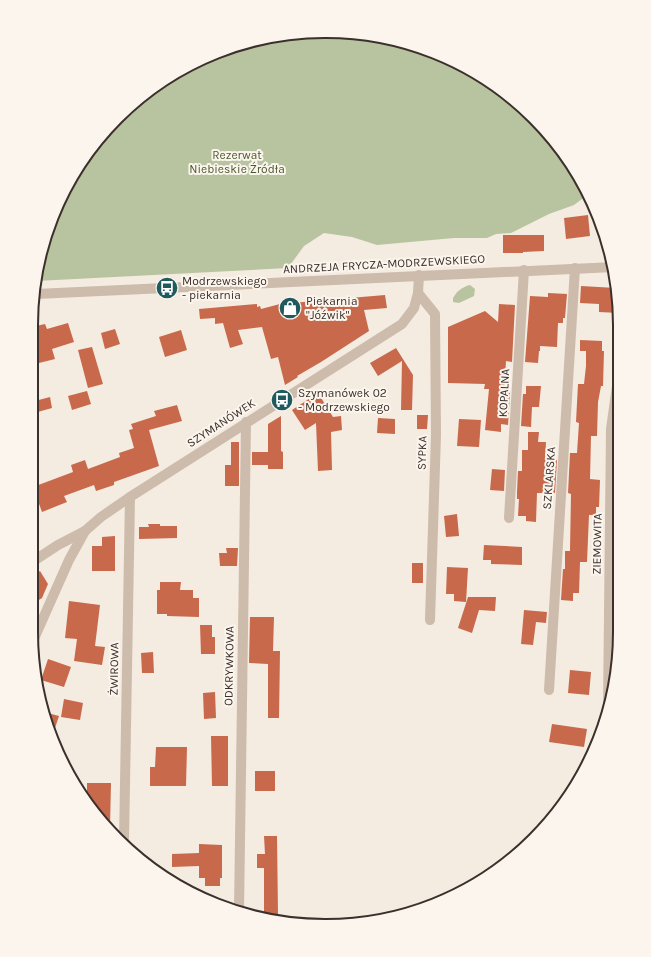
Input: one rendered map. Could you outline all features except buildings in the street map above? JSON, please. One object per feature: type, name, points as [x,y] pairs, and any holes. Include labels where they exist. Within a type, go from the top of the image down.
[{"type":"street","name":"ANDRZEJA FRYCZA-MODRZEWSKIEGO","points":[[40,294],[607,267]]},
{"type":"street","name":"SZKLARSKA","points":[[549,690],[575,268]]},
{"type":"street","name":"KOPALNA","points":[[509,518],[524,270]]},
{"type":"street","name":"SZYMANÓWEK","points":[[38,558],[58,545],[85,531],[101,517],[130,497],[402,324],[414,308],[418,293],[419,275]]},
{"type":"street","name":"SYPKA","points":[[418,293],[435,314],[436,435],[430,620]]},
{"type":"street","name":"ZIEMOWITA","points":[[608,682],[611,429],[613,415]]},
{"type":"street","name":"ODKRYWKOWA","points":[[239,906],[246,422]]},
{"type":"street","name":"ŻWIROWA","points":[[124,837],[130,497]]},
{"type":"street","points":[[38,630],[69,560],[85,531]]},
{"type":"green space","name":"Rezerwat Niebieskie Źródła","points":[[326,38],[363,40],[418,53],[453,68],[501,97],[529,122],[554,150],[583,198],[574,205],[549,214],[511,233],[496,234],[487,238],[454,238],[377,245],[352,237],[324,233],[304,246],[288,268],[42,281],[53,233],[68,198],[97,150],[122,122],[150,97],[198,68],[233,53],[288,40]]},
{"type":"green space","points":[[470,285],[475,289],[474,296],[459,303],[453,302],[453,298],[458,291]]},
{"type":"place","name":"Modrzewskiego - piekarnia","points":[[167,288]]},
{"type":"place","name":"Piekarnia \"Jóźwik\"","points":[[290,308]]},
{"type":"place","name":"Szymanówek 02 - Modrzewskiego","points":[[282,400]]}]
